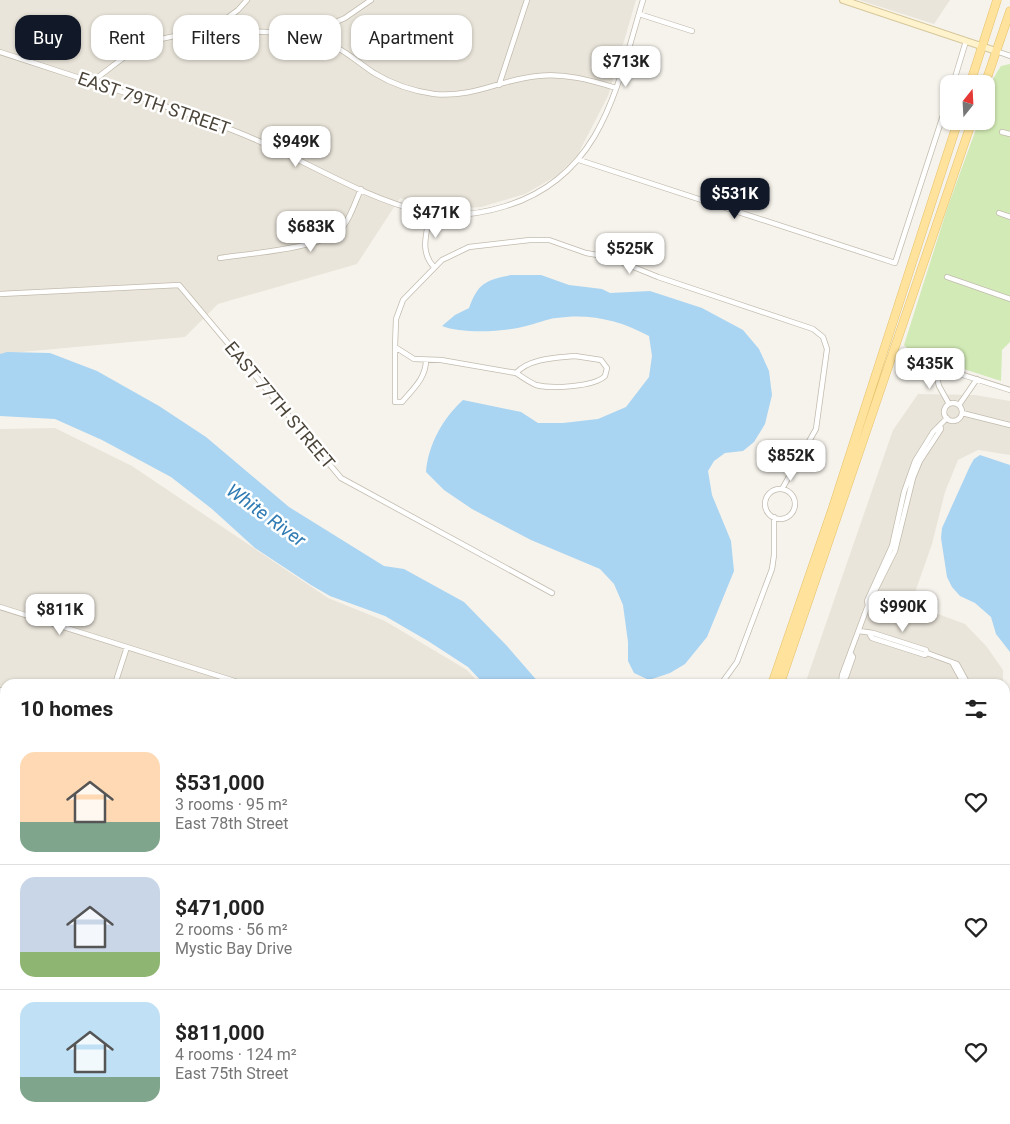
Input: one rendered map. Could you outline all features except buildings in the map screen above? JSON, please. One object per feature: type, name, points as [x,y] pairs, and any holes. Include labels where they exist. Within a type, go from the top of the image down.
[{"type":"main road","points":[[973,75],[997,0]]},
{"type":"main road","points":[[988,75],[1010,11]]},
{"type":"main road","points":[[774,679],[870,398],[955,130]]},
{"type":"main road","points":[[782,679],[969,130]]},
{"type":"street","points":[[231,15],[247,0]]},
{"type":"street","points":[[341,19],[371,0]]},
{"type":"street","points":[[499,85],[528,0]]},
{"type":"street","name":"EAST 79TH STREET","points":[[0,52],[232,130],[361,189],[430,213],[466,214],[508,206],[552,184],[579,160],[599,129],[616,88],[643,0]]},
{"type":"street","points":[[843,0],[1010,56]]},
{"type":"street","points":[[639,14],[692,31]]},
{"type":"street","points":[[91,82],[131,53],[149,43],[173,37]]},
{"type":"street","points":[[956,75],[966,41]]},
{"type":"street","points":[[341,51],[377,74],[411,89],[434,94],[479,91],[530,77],[557,75],[583,78],[616,88]]},
{"type":"street","points":[[579,160],[896,262],[940,125]]},
{"type":"street","points":[[1002,132],[1010,134]]},
{"type":"street","points":[[220,258],[295,247],[332,236],[344,225],[361,189]]},
{"type":"street","points":[[430,213],[424,250],[434,267]]},
{"type":"street","points":[[999,213],[1010,216]]},
{"type":"street","points":[[426,360],[425,373],[420,381],[402,402],[395,402],[396,319],[403,300],[434,267],[453,253],[469,247],[530,240],[548,240],[586,253],[609,257],[658,277],[813,329],[824,339],[827,351],[816,429],[782,489],[773,491],[766,500],[767,511],[774,517],[786,518],[794,509],[793,497],[782,489]]},
{"type":"street","points":[[947,277],[1010,299]]},
{"type":"street","name":"EAST 77TH STREET","points":[[0,294],[179,285],[341,478],[552,593]]},
{"type":"street","points":[[396,347],[406,356],[516,373],[540,386],[573,386],[599,380],[605,376],[607,369],[601,360],[575,356],[534,363],[522,367],[516,373]]},
{"type":"street","points":[[894,353],[1010,390]]},
{"type":"street","points":[[934,366],[939,386],[949,404]]},
{"type":"street","points":[[958,405],[977,379]]},
{"type":"street","points":[[949,404],[958,405]]},
{"type":"street","points":[[949,404],[944,410],[947,418],[951,421],[958,420],[962,413]]},
{"type":"street","points":[[958,405],[962,413],[1010,426]]},
{"type":"street","points":[[842,679],[848,656],[851,654],[868,605],[893,558],[913,478],[920,462],[941,429],[940,426],[947,418]]},
{"type":"street","points":[[724,679],[738,659],[772,569],[774,517]]},
{"type":"street","points":[[0,606],[228,679]]},
{"type":"street","points":[[859,631],[881,641],[925,655],[927,653],[956,664],[966,679]]},
{"type":"street","points":[[116,679],[126,647]]},
{"type":"street","points":[[953,664],[961,679]]},
{"type":"shaded area","points":[[0,0],[636,0],[608,96],[577,156],[558,175],[525,194],[481,207],[438,210],[400,198],[357,264],[218,304],[185,337],[0,354]]},
{"type":"shaded area","points":[[859,0],[950,0],[934,24]]},
{"type":"shaded area","points":[[918,394],[975,395],[1010,401],[1010,455],[978,450],[958,460],[945,492],[932,544],[911,604],[965,624],[987,647],[1003,670],[1003,679],[807,679],[893,430]]},
{"type":"shaded area","points":[[55,428],[132,466],[328,598],[385,621],[467,670],[475,679],[0,679],[0,429]]},
{"type":"shaded area","points":[[884,592],[904,599],[900,612],[880,605],[881,601],[875,599],[877,595],[882,596]]},
{"type":"green space","points":[[1010,64],[1010,342],[1002,350],[1001,381],[911,352],[904,345],[948,206],[976,130],[995,130],[995,76],[1001,66]]},
{"type":"water","points":[[511,275],[541,275],[569,285],[602,289],[610,293],[650,291],[702,308],[743,330],[759,349],[769,371],[772,395],[765,424],[754,442],[743,451],[725,453],[714,461],[708,471],[712,495],[731,541],[734,571],[707,637],[685,664],[670,673],[647,679],[634,673],[628,661],[628,642],[623,605],[614,584],[600,569],[531,540],[472,509],[444,490],[426,472],[433,442],[449,415],[463,400],[521,412],[538,423],[563,423],[598,419],[626,407],[649,377],[652,356],[649,336],[638,330],[604,319],[580,316],[568,317],[495,331],[450,329],[442,326],[455,315],[469,308],[480,288],[495,279]]},
{"type":"water","name":"White River","points":[[7,352],[50,353],[97,371],[159,406],[206,437],[289,507],[384,566],[404,569],[464,602],[507,646],[536,679],[479,679],[468,667],[385,616],[330,596],[311,585],[255,548],[212,509],[171,477],[102,440],[55,419],[0,416],[0,354]]},
{"type":"water","points":[[980,455],[1010,465],[1010,652],[996,634],[991,617],[975,603],[960,596],[952,587],[947,577],[941,538],[942,528],[970,466],[974,459]]}]
